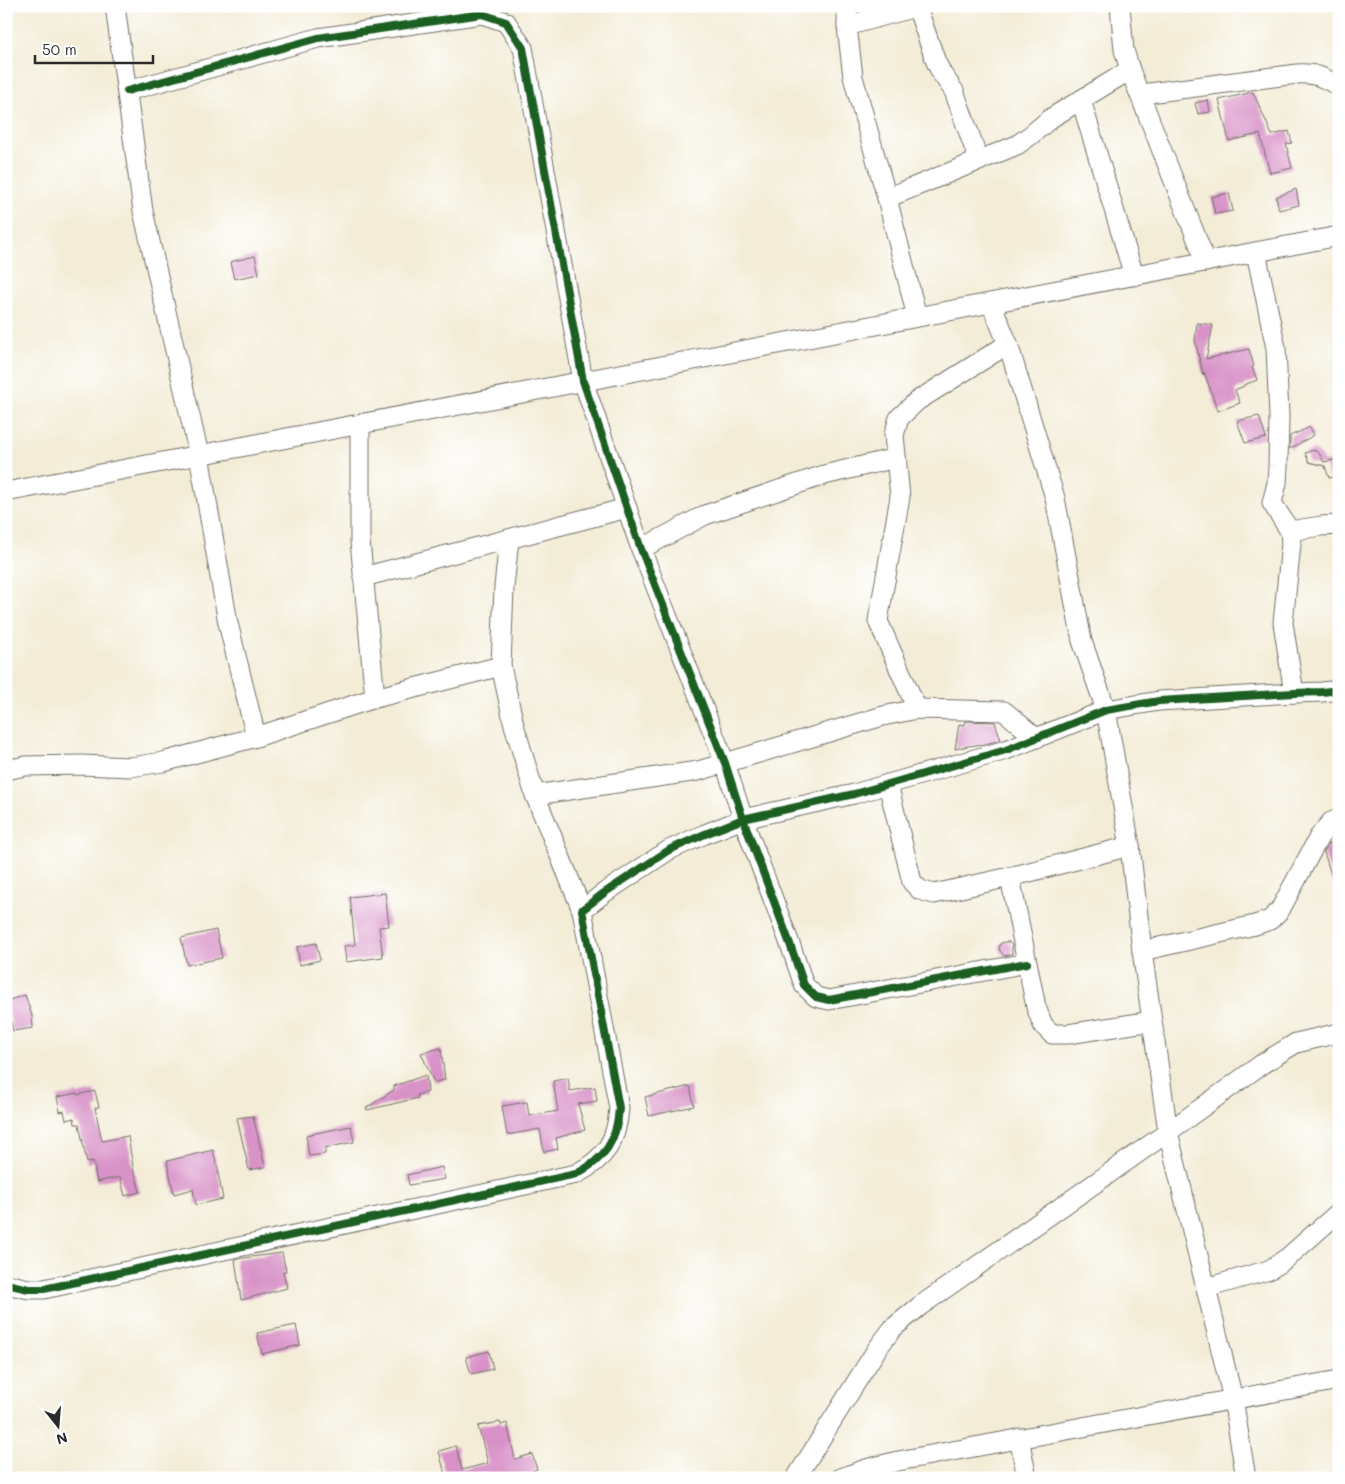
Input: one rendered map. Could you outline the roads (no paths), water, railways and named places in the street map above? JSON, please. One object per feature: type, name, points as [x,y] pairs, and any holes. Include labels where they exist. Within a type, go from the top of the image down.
[{"type":"street","points":[[115,6],[143,210],[199,455],[228,624],[256,737]]},
{"type":"street","points":[[847,6],[847,26],[853,77],[887,198],[917,317]]},
{"type":"street","points":[[847,26],[918,6],[936,62],[954,91],[979,161]]},
{"type":"street","points":[[1120,6],[1124,50],[1130,70],[1206,262]]},
{"type":"street","points":[[127,91],[318,38],[482,14],[506,22],[523,48],[583,381],[642,549],[725,763],[743,819],[804,985],[816,997],[829,1000],[1027,962]]},
{"type":"street","points":[[887,198],[1017,145],[1052,118],[1130,70]]},
{"type":"street","points":[[1140,94],[1312,73],[1339,86]]},
{"type":"street","points":[[1081,100],[1134,276]]},
{"type":"street","points":[[6,492],[1339,236]]},
{"type":"street","points":[[1256,252],[1276,348],[1279,416],[1278,483],[1272,503],[1290,532],[1291,544],[1283,623],[1294,693]]},
{"type":"street","points":[[991,303],[1008,344],[1055,498],[1082,641],[1106,710],[1130,846],[1142,950],[1168,1132],[1232,1399],[1246,1478]]},
{"type":"street","points":[[916,709],[878,621],[900,497],[894,435],[899,418],[918,400],[1008,344]]},
{"type":"street","points":[[360,424],[360,541],[375,698]]},
{"type":"street","points":[[642,549],[705,515],[824,475],[896,458]]},
{"type":"street","points":[[363,577],[627,508]]},
{"type":"street","points":[[1290,532],[1321,526],[1339,525]]},
{"type":"street","points":[[6,1284],[29,1289],[44,1289],[562,1178],[588,1168],[608,1148],[615,1136],[619,1108],[582,910],[535,794],[514,725],[500,666],[504,587],[509,539]]},
{"type":"street","points":[[6,770],[25,766],[82,765],[131,767],[163,762],[256,737],[375,698],[500,666]]},
{"type":"street","points":[[582,910],[604,893],[669,850],[743,819],[854,794],[1006,750],[1106,710],[1158,701],[1339,690]]},
{"type":"street","points":[[535,794],[698,771],[883,716],[916,709],[1004,711],[1036,738]]},
{"type":"street","points":[[888,784],[912,882],[920,890],[934,894],[1010,877],[1130,846]]},
{"type":"street","points":[[1142,950],[1270,920],[1280,910],[1319,837],[1331,822],[1339,818]]},
{"type":"street","points":[[1010,877],[1036,1007],[1043,1025],[1052,1034],[1068,1034],[1152,1021]]},
{"type":"street","points":[[797,1477],[893,1328],[920,1306],[1262,1064],[1296,1043],[1339,1033]]},
{"type":"street","points":[[1206,1288],[1269,1270],[1287,1258],[1339,1212]]},
{"type":"street","points":[[841,1478],[866,1469],[900,1469],[1019,1438],[1339,1380]]},
{"type":"street","points":[[1019,1438],[1026,1478]]}]
